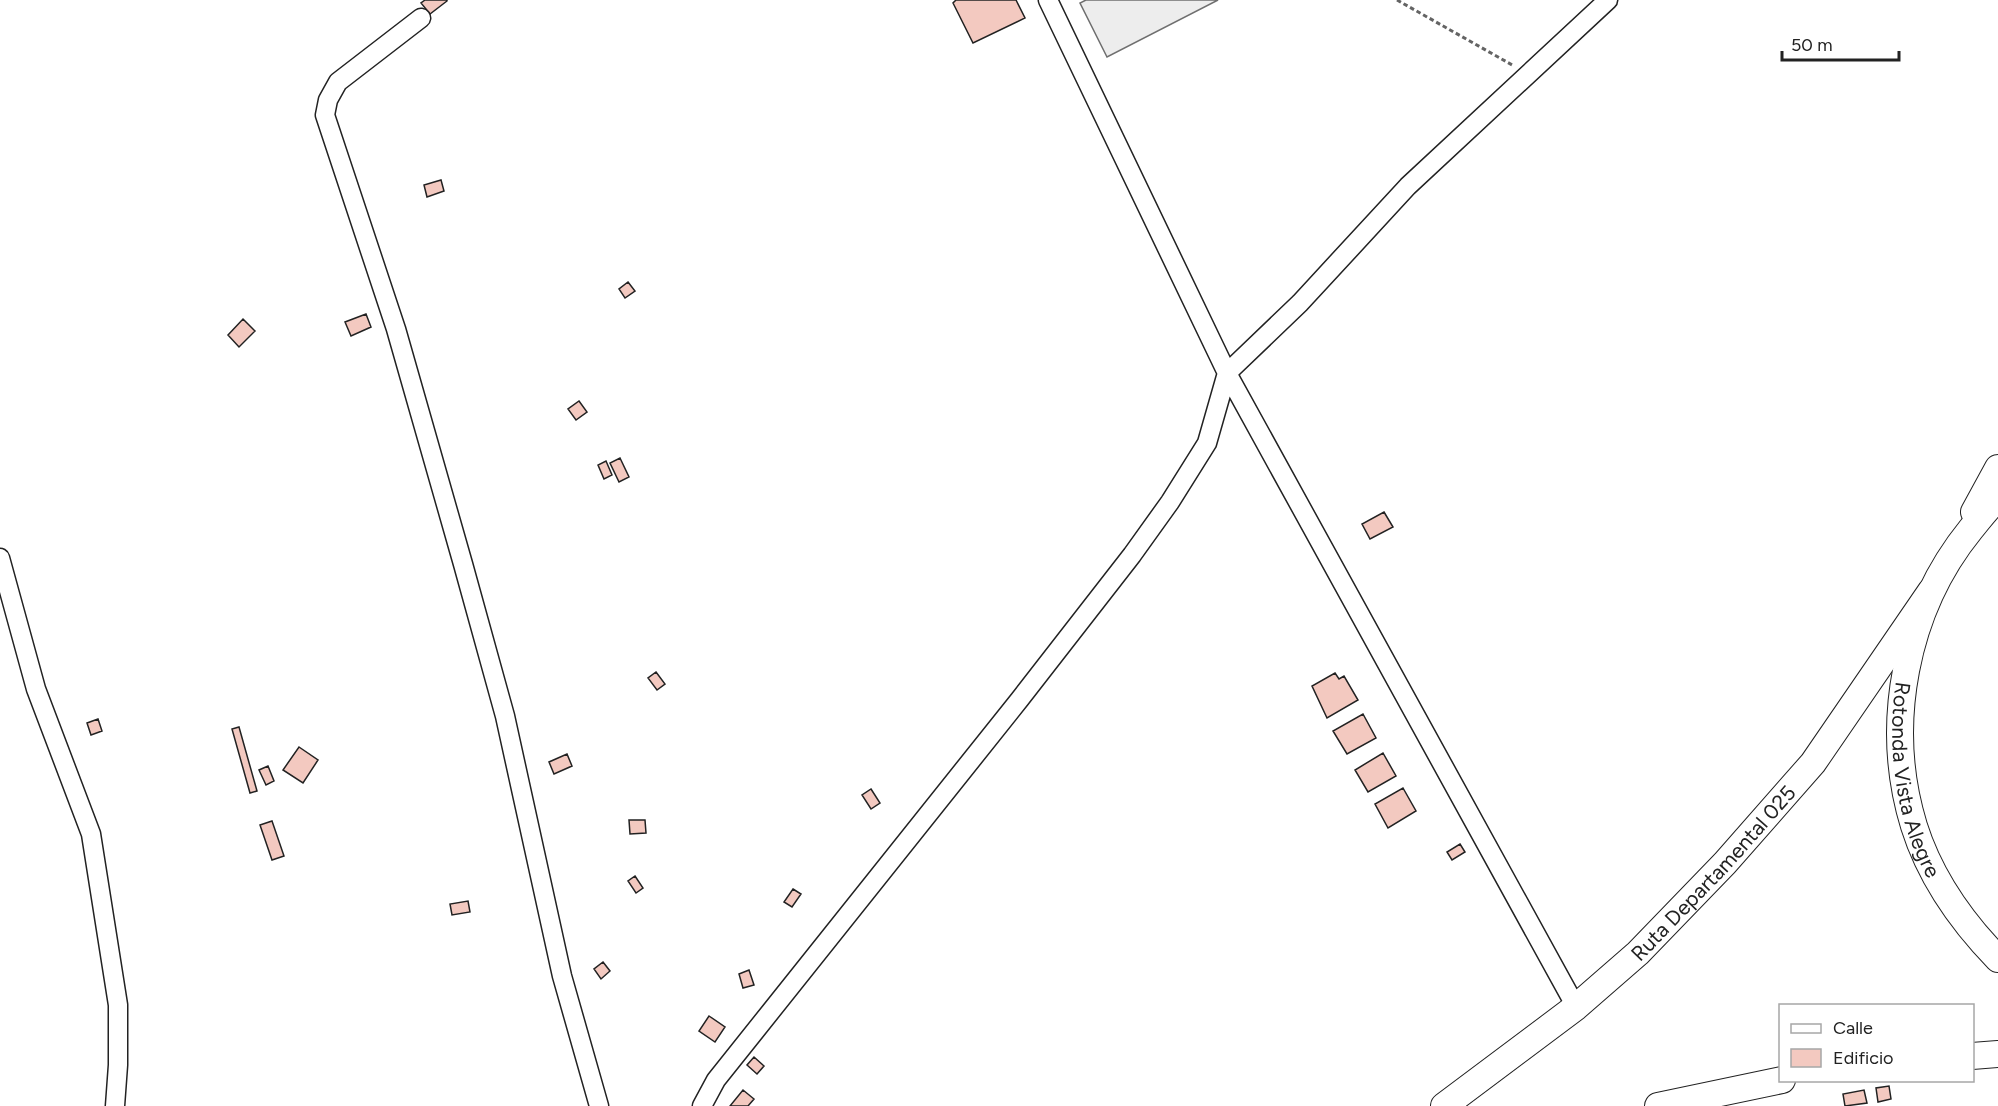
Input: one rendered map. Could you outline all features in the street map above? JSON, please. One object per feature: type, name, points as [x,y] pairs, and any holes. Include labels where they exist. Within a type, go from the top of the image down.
[{"type":"highway","points":[[1955,549],[1998,468]]},
{"type":"highway","name":"Rotonda Vista Alegre","points":[[1998,498],[1955,549],[1931,591],[1910,648],[1901,707],[1902,767],[1914,826],[1937,881],[1971,931],[1998,959]]},
{"type":"highway","name":"Ruta Departamental 025","points":[[1444,1106],[1576,1007],[1638,953],[1725,863],[1813,763],[1931,591]]},
{"type":"highway","points":[[1974,1056],[1998,1054]]},
{"type":"highway","points":[[1658,1106],[1779,1081]]},
{"type":"street","points":[[1048,0],[1227,373],[1576,1007]]},
{"type":"street","points":[[702,1106],[716,1080],[1020,699],[1164,511],[1207,442],[1227,373],[1300,303],[1408,186],[1608,0]]},
{"type":"street","points":[[422,18],[338,82],[328,100],[325,115],[396,329],[505,716],[562,976],[599,1106]]},
{"type":"street","points":[[0,558],[36,689],[90,834],[118,1005],[116,1106]]},
{"type":"path","points":[[1397,0],[1528,74]]},
{"type":"shaded area","points":[[1086,0],[1218,0],[1107,57],[1080,3]]},
{"type":"building","points":[[425,0],[447,1],[430,14],[421,3]]},
{"type":"building","points":[[956,0],[1016,0],[1025,18],[973,43],[953,3]]},
{"type":"building","points":[[441,180],[444,191],[427,197],[424,185]]},
{"type":"building","points":[[628,282],[635,291],[625,298],[619,289]]},
{"type":"building","points":[[366,314],[371,327],[351,336],[345,322]]},
{"type":"building","points":[[243,319],[255,331],[239,347],[228,335]]},
{"type":"building","points":[[579,401],[587,412],[576,420],[568,409]]},
{"type":"building","points":[[620,458],[629,477],[619,482],[610,463]]},
{"type":"building","points":[[606,461],[612,475],[604,479],[598,465]]},
{"type":"building","points":[[1384,512],[1393,527],[1370,539],[1362,524]]},
{"type":"building","points":[[656,672],[665,684],[657,690],[648,678]]},
{"type":"building","points":[[1335,673],[1339,679],[1344,676],[1358,700],[1327,718],[1312,686]]},
{"type":"building","points":[[1363,714],[1376,738],[1347,754],[1333,731]]},
{"type":"building","points":[[98,719],[102,731],[91,735],[87,723]]},
{"type":"building","points":[[239,727],[257,791],[250,793],[232,729]]},
{"type":"building","points":[[299,747],[318,760],[303,783],[283,770]]},
{"type":"building","points":[[1383,753],[1396,776],[1368,792],[1355,770]]},
{"type":"building","points":[[567,754],[572,766],[554,774],[549,762]]},
{"type":"building","points":[[268,766],[274,781],[266,785],[259,770]]},
{"type":"building","points":[[1403,788],[1416,811],[1388,828],[1375,804]]},
{"type":"building","points":[[871,789],[880,803],[871,809],[862,795]]},
{"type":"building","points":[[629,820],[645,820],[646,833],[630,834]]},
{"type":"building","points":[[272,821],[284,856],[272,860],[260,825]]},
{"type":"building","points":[[1460,844],[1465,852],[1452,860],[1447,852]]},
{"type":"building","points":[[635,876],[643,888],[636,893],[628,881]]},
{"type":"building","points":[[793,889],[801,894],[792,907],[784,902]]},
{"type":"building","points":[[468,901],[470,912],[452,915],[450,904]]},
{"type":"building","points":[[603,962],[610,971],[601,979],[594,969]]},
{"type":"building","points":[[749,970],[754,985],[743,988],[739,974]]},
{"type":"building","points":[[709,1016],[725,1027],[715,1042],[699,1031]]},
{"type":"building","points":[[754,1057],[764,1066],[757,1074],[747,1065]]},
{"type":"building","points":[[1889,1086],[1891,1099],[1878,1102],[1876,1088]]},
{"type":"building","points":[[743,1090],[754,1099],[748,1106],[730,1106]]},
{"type":"building","points":[[1864,1090],[1867,1103],[1845,1106],[1843,1094]]}]
